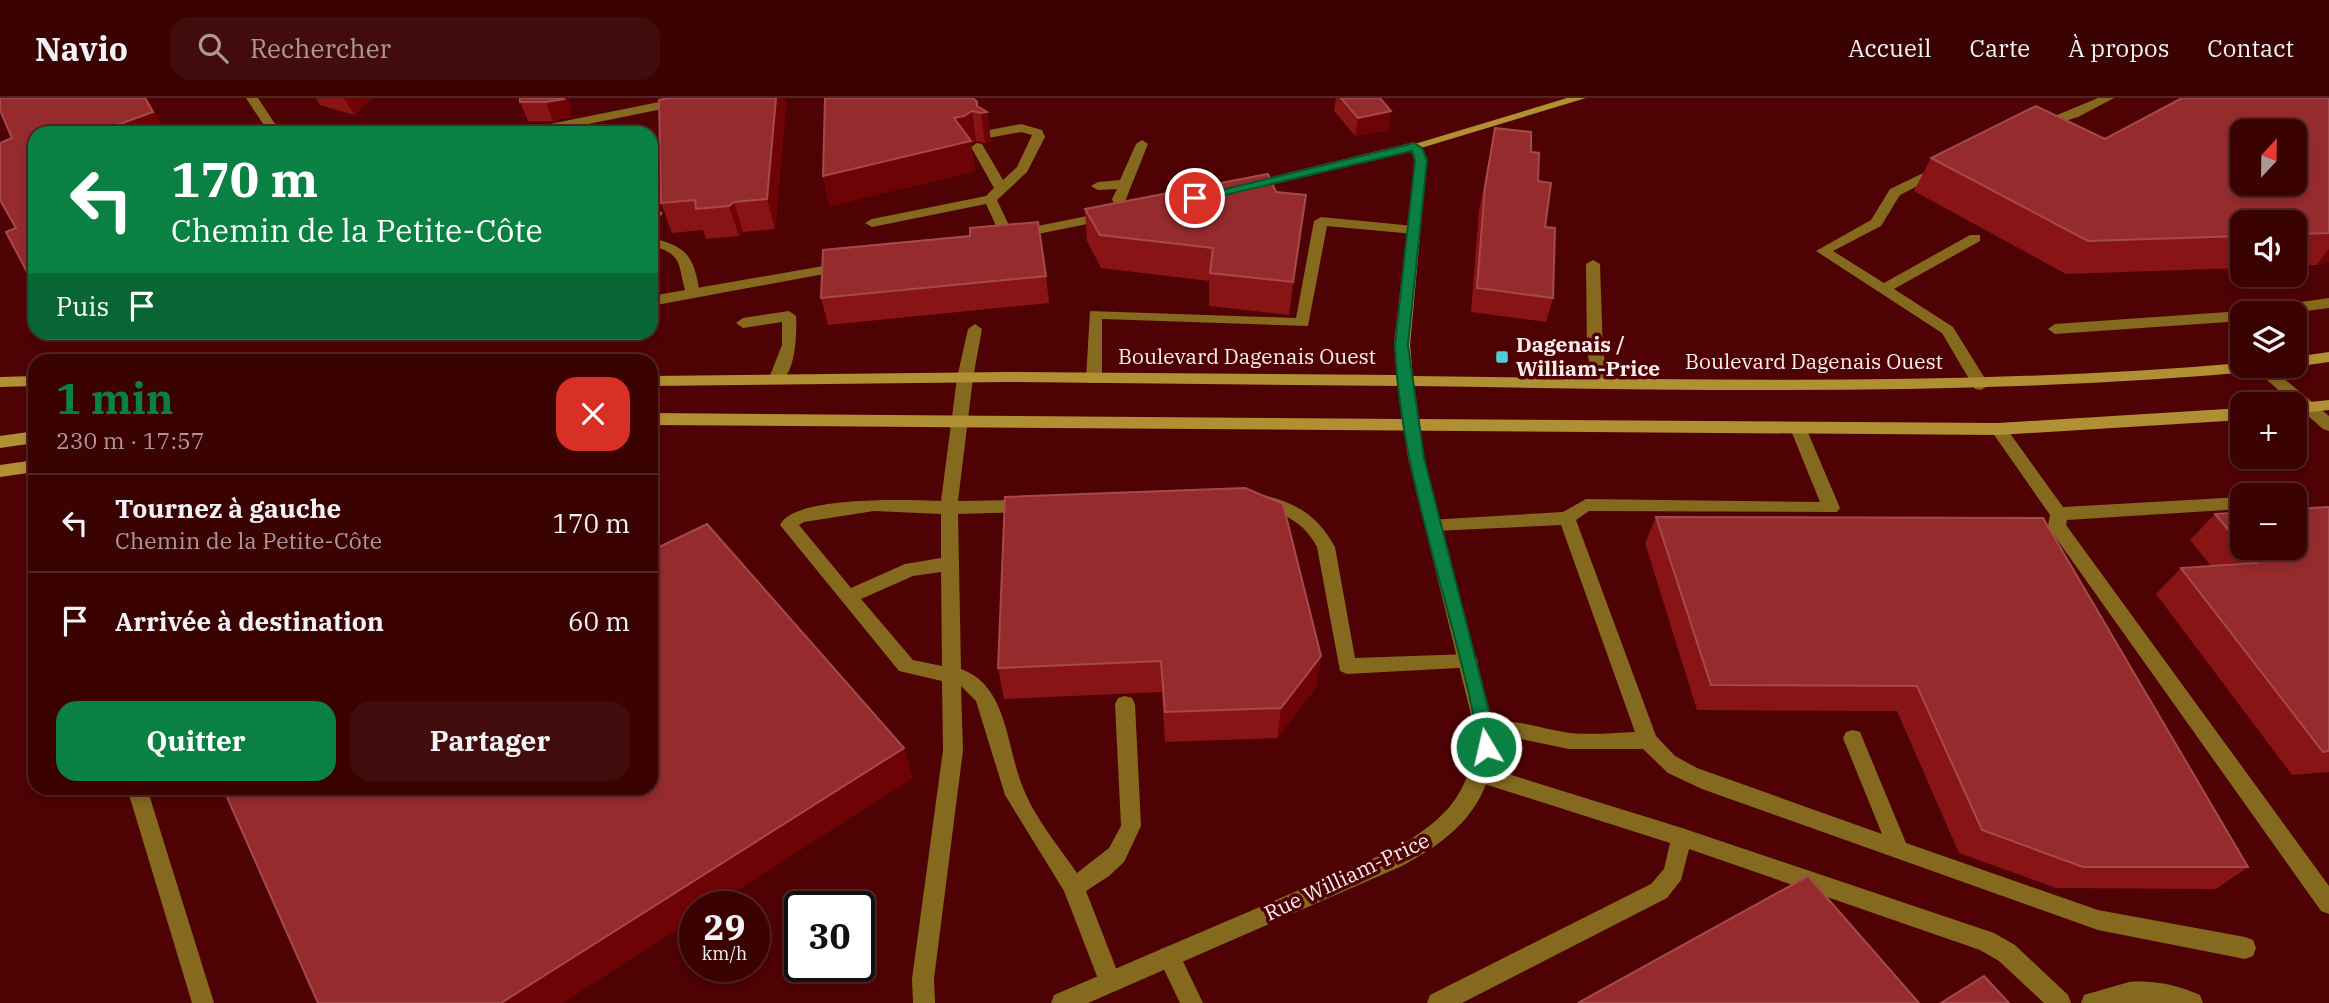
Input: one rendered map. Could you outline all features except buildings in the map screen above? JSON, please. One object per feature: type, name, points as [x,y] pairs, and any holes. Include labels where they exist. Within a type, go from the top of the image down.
[{"type":"main road","points":[[1414,146],[1580,98]]},
{"type":"main road","name":"Rue William-Price","points":[[1411,424],[1402,345],[1421,160],[1414,146]]},
{"type":"main road","points":[[2307,360],[2329,357]]},
{"type":"main road","name":"Boulevard Dagenais Ouest","points":[[658,381],[965,378],[1981,385],[2118,379],[2230,369]]},
{"type":"main road","points":[[0,382],[28,381]]},
{"type":"main road","points":[[2307,407],[2329,405]]},
{"type":"main road","points":[[658,419],[1998,429],[2230,415]]},
{"type":"main road","points":[[0,442],[28,438]]},
{"type":"main road","points":[[0,471],[28,467]]},
{"type":"street","points":[[252,98],[270,126]]},
{"type":"street","points":[[560,126],[697,98]]},
{"type":"street","points":[[2025,129],[2074,114],[2108,98]]},
{"type":"street","points":[[872,223],[990,199],[1022,169],[1039,137],[1038,132],[1029,128],[988,134]]},
{"type":"street","points":[[990,199],[1002,237],[1131,212],[1119,199],[1142,144]]},
{"type":"street","points":[[1240,188],[1414,146]]},
{"type":"street","points":[[977,147],[1002,189]]},
{"type":"street","points":[[1954,162],[1895,192],[1876,223],[1823,251],[1948,330],[1981,385]]},
{"type":"street","points":[[1098,186],[1125,184]]},
{"type":"street","points":[[1094,379],[1095,314],[1303,323],[1321,221],[1414,230]]},
{"type":"street","points":[[1884,289],[1975,238]]},
{"type":"street","points":[[658,244],[679,251],[687,264],[693,293]]},
{"type":"street","points":[[658,300],[863,263]]},
{"type":"street","points":[[1593,264],[1595,352],[1602,383]]},
{"type":"street","points":[[2307,306],[2329,303]]},
{"type":"street","points":[[743,323],[789,316],[790,345],[777,378]]},
{"type":"street","points":[[2055,329],[2230,317]]},
{"type":"street","points":[[924,1003],[923,979],[953,750],[949,508],[965,378],[975,330]]},
{"type":"street","points":[[2272,378],[2286,392]]},
{"type":"street","points":[[2307,412],[2329,425]]},
{"type":"street","name":"Rue William-Price","points":[[1062,1003],[1395,859],[1437,836],[1462,807],[1479,774],[1486,747],[1485,731],[1416,458],[1411,424]]},
{"type":"street","points":[[1434,525],[1567,518],[1586,505],[1831,508],[1798,428]]},
{"type":"street","points":[[1998,429],[2059,514],[2057,526],[2329,904]]},
{"type":"street","points":[[1244,500],[1265,501],[1296,512],[1320,534],[1326,547],[1347,666],[1469,662]]},
{"type":"street","points":[[2059,514],[2230,504]]},
{"type":"street","points":[[1043,505],[949,508],[874,505],[800,516],[789,525],[906,666],[920,672],[969,679],[985,697],[1015,795],[1073,886],[1110,981]]},
{"type":"street","points":[[1567,518],[1648,740],[1662,760],[1676,769],[2098,920],[2245,948]]},
{"type":"street","points":[[848,597],[911,569],[932,564],[950,564]]},
{"type":"street","points":[[1073,886],[1104,869],[1128,840],[1131,827],[1125,704]]},
{"type":"street","points":[[1485,731],[1521,731],[1569,741],[1648,740]]},
{"type":"street","points":[[1853,738],[1898,849]]},
{"type":"street","points":[[1479,774],[1682,837],[1986,941],[2015,960],[2060,1003]]},
{"type":"street","points":[[139,795],[203,1003]]},
{"type":"street","points":[[1438,1003],[1659,891],[1674,873],[1682,837]]},
{"type":"street","points":[[1169,957],[1192,1003]]},
{"type":"street","points":[[2092,1003],[2108,996],[2144,990],[2192,1003]]},
{"type":"place","name":"Dagenais / William-Price","points":[[1502,357]]},
{"type":"route","points":[[1195,198],[1414,146],[1418,150],[1421,160],[1402,361],[1416,458],[1469,662],[1485,731],[1486,747]]}]
